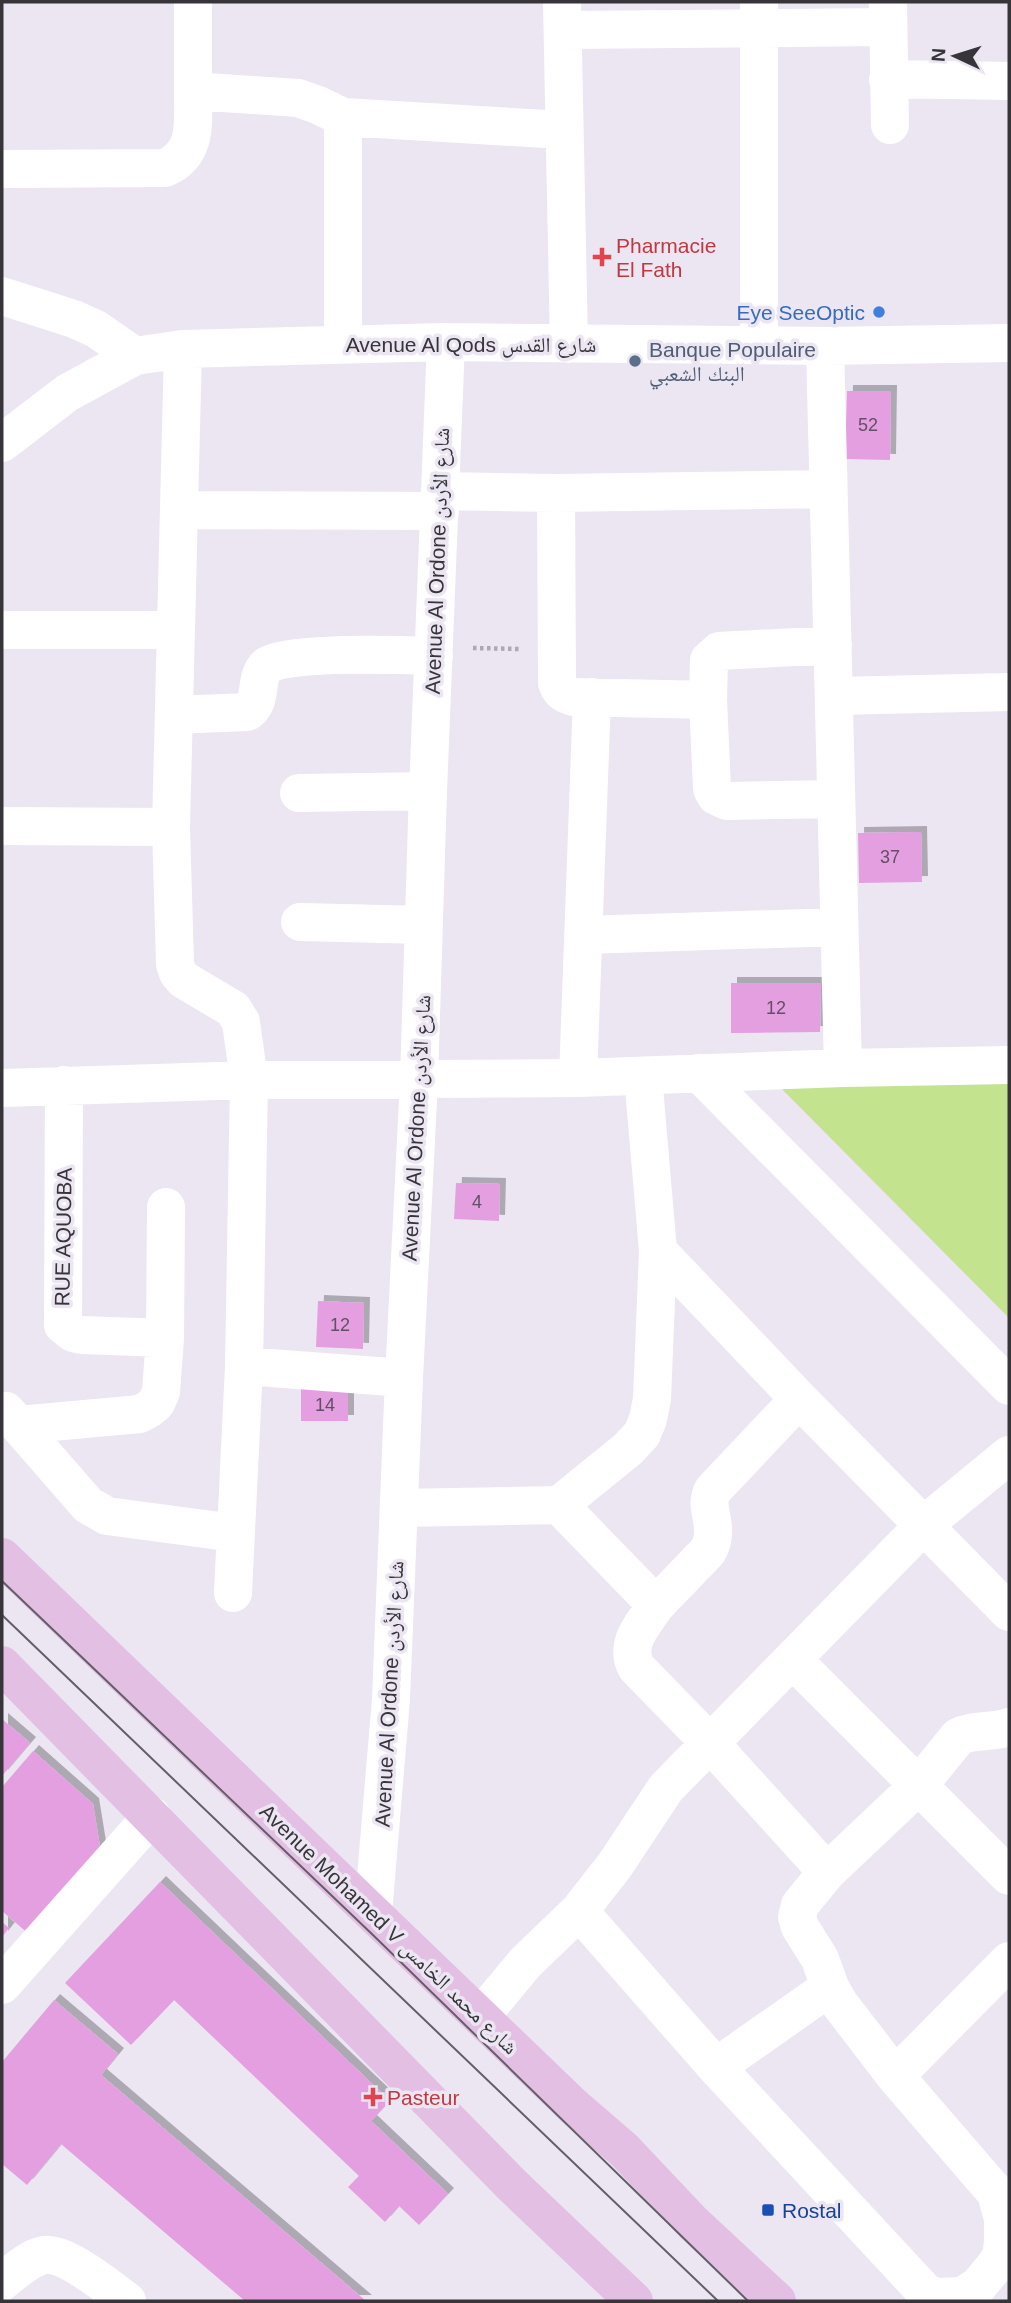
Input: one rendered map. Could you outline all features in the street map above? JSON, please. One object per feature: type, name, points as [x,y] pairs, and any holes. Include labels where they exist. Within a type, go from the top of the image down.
[{"type":"main road","name":"Avenue Mohamed V شارع محمد الخامس","points":[[2,1557],[573,2106],[624,2150],[693,2223],[777,2301]]},
{"type":"main road","points":[[2,1665],[512,2185],[634,2301]]},
{"type":"street","points":[[2,169],[165,169],[179,163],[187,150],[192,133],[193,2]]},
{"type":"street","points":[[569,344],[562,16],[888,14],[890,125]]},
{"type":"street","points":[[758,345],[759,15]]},
{"type":"street","points":[[888,79],[1009,81]]},
{"type":"street","points":[[193,91],[298,98],[343,117],[563,130]]},
{"type":"street","points":[[343,117],[343,343]]},
{"type":"street","points":[[2,296],[74,318],[96,328],[135,356]]},
{"type":"street","name":"Avenue Al Qods شارع القدس","points":[[2,443],[67,393],[135,356],[183,349],[446,342],[825,346],[1009,343]]},
{"type":"street","name":"Avenue Al Ordone شارع الأردن","points":[[373,1913],[391,1699],[400,1508],[419,1080],[446,342]]},
{"type":"street","points":[[825,346],[843,1068]]},
{"type":"street","points":[[183,349],[171,827],[175,964],[184,979],[233,1009],[241,1022],[249,1080],[244,1366],[233,1593]]},
{"type":"street","points":[[179,510],[441,501],[556,493],[828,489]]},
{"type":"street","points":[[556,493],[556,650],[559,690],[573,697],[708,700]]},
{"type":"street","points":[[2,630],[175,630]]},
{"type":"street","points":[[833,645],[719,651],[709,660],[708,700],[712,789],[716,796],[727,801],[836,799]]},
{"type":"street","points":[[174,715],[247,712],[256,703],[264,670],[268,665],[284,659],[434,651]]},
{"type":"street","points":[[835,696],[1009,692]]},
{"type":"street","points":[[578,1078],[592,697]]},
{"type":"street","points":[[299,793],[428,792]]},
{"type":"street","points":[[2,826],[171,827]]},
{"type":"street","points":[[300,922],[424,925]]},
{"type":"street","points":[[584,935],[839,927]]},
{"type":"street","points":[[2,1088],[249,1080],[578,1078],[1009,1065]]},
{"type":"street","points":[[699,1073],[1009,1386]]},
{"type":"street","points":[[400,1508],[559,1505],[628,1449],[642,1434],[649,1419],[658,1251],[643,1076]]},
{"type":"street","name":"RUE AQUOBA","points":[[64,1085],[63,1325],[82,1335],[165,1338]]},
{"type":"street","points":[[10,1416],[140,1413],[156,1403],[161,1392],[165,1338],[166,1207]]},
{"type":"street","points":[[658,1251],[1009,1612]]},
{"type":"street","points":[[244,1366],[404,1378]]},
{"type":"street","points":[[799,1399],[713,1490],[709,1501],[715,1535],[713,1542],[656,1605],[631,1647],[636,1667],[710,1743],[827,1872]]},
{"type":"street","points":[[10,1416],[98,1513],[235,1533]]},
{"type":"street","points":[[481,2016],[525,1963],[579,1911],[615,1866],[666,1788],[925,1524],[1009,1455]]},
{"type":"street","points":[[559,1505],[656,1605]]},
{"type":"street","points":[[793,1661],[1009,1876]]},
{"type":"street","points":[[579,1911],[716,2067],[926,2293],[936,2297],[962,2296],[978,2286],[1001,2257],[1003,2185],[895,2076],[830,1987],[821,1961],[800,1927],[797,1917],[800,1905],[827,1872],[919,1785],[958,1737],[966,1733],[997,1731],[1009,1727]]},
{"type":"street","points":[[2,1984],[152,1816]]},
{"type":"street","points":[[895,2076],[1009,1961]]},
{"type":"street","points":[[716,2067],[830,1987]]},
{"type":"street","points":[[2,2282],[27,2262],[43,2255],[53,2255],[93,2277],[127,2301]]},
{"type":"path","points":[[434,651],[556,650]]},
{"type":"green space","points":[[1009,1066],[1009,1318],[764,1071]]},
{"type":"building","points":[[847,391],[891,391],[890,460],[845,459]]},
{"type":"building","points":[[921,832],[922,882],[859,883],[858,833]]},
{"type":"building","points":[[731,983],[821,983],[820,1032],[731,1033]]},
{"type":"building","points":[[456,1183],[500,1184],[499,1221],[454,1219]]},
{"type":"building","points":[[318,1301],[364,1303],[363,1349],[316,1347]]},
{"type":"building","points":[[301,1389],[348,1390],[348,1421],[301,1421]]},
{"type":"building","points":[[2,1719],[30,1743],[2,1776]]},
{"type":"building","points":[[33,1751],[93,1804],[100,1847],[30,1935],[2,1911],[2,1787]]},
{"type":"building","points":[[160,1882],[390,2101],[371,2121],[448,2194],[419,2225],[399,2206],[385,2222],[348,2187],[359,2176],[174,2000],[131,2045],[65,1983]]},
{"type":"building","points":[[2,1922],[9,1928],[2,1937]]},
{"type":"building","points":[[54,2000],[118,2054],[101,2075],[366,2301],[245,2301],[61,2144],[27,2185],[2,2164],[2,2062]]},
{"type":"tram line","points":[[2,1581],[374,1936],[748,2301]]},
{"type":"tram line","points":[[2,1615],[718,2301]]},
{"type":"place","name":"Pharmacie El Fath","points":[[602,257]]},
{"type":"place","name":"Eye SeeOptic","points":[[879,312]]},
{"type":"place","name":"Banque Populaire البنك الشعبي","points":[[635,361]]},
{"type":"place","name":"Pasteur","points":[[373,2097]]},
{"type":"place","name":"Rostal","points":[[768,2210]]}]
